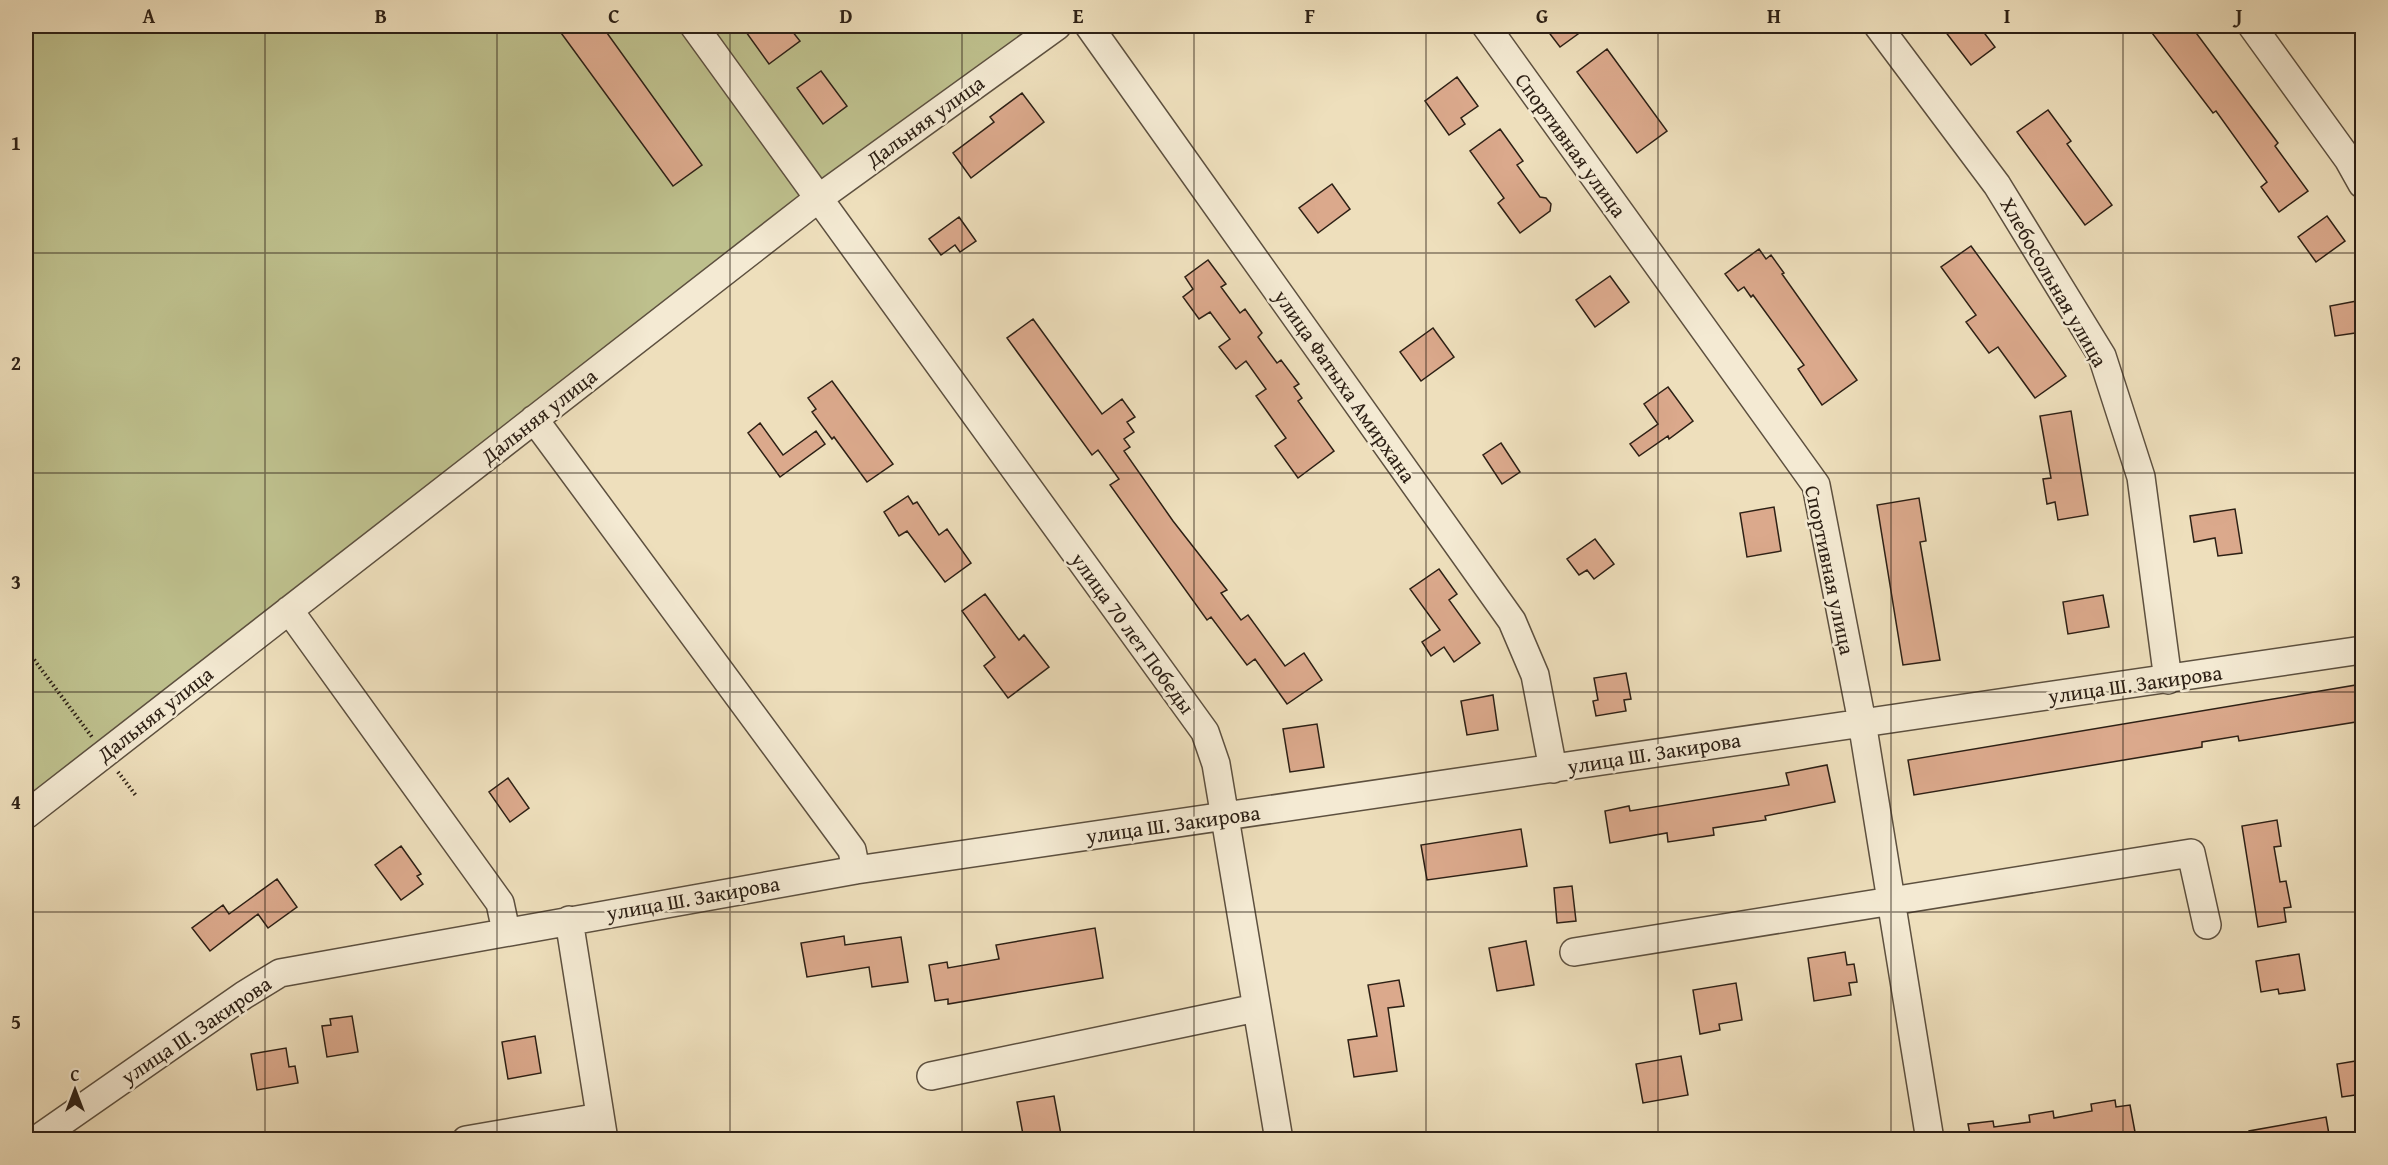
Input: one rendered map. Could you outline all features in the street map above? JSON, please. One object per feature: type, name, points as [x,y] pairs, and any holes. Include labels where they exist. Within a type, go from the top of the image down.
[{"type":"street","name":"улица 70 лет Победы","points":[[694,26],[1205,732],[1216,764],[1278,1140]]},
{"type":"street","name":"улица Фатыха Амирхана","points":[[1089,26],[1512,621],[1535,675],[1553,769]]},
{"type":"street","name":"Спортивная улица","points":[[1486,26],[1816,485],[1862,722],[1929,1140]]},
{"type":"street","name":"Хлебосольная улица","points":[[1878,26],[1997,185],[2102,356],[2141,477],[2168,680]]},
{"type":"street","points":[[2252,26],[2348,159],[2362,184]]},
{"type":"street","name":"Дальняя улица","points":[[26,814],[819,198],[1040,30]]},
{"type":"street","points":[[534,419],[852,850],[856,870]]},
{"type":"street","points":[[289,610],[500,903],[506,931]]},
{"type":"street","name":"улица Ш. Закирова","points":[[36,1140],[244,995],[280,973],[856,870],[2362,650]]},
{"type":"street","points":[[1574,952],[2191,853],[2207,925]]},
{"type":"street","points":[[466,1140],[602,1128],[569,920]]},
{"type":"street","points":[[931,1076],[1256,1008]]},
{"type":"path","points":[[26,649],[137,797]]},
{"type":"green space","points":[[26,26],[1039,26],[26,811]]},
{"type":"building","points":[[556,26],[602,26],[702,165],[673,186]]},
{"type":"building","points":[[755,26],[788,26],[800,41],[769,64],[746,32]]},
{"type":"building","points":[[1544,26],[1589,26],[1560,47]]},
{"type":"building","points":[[1941,26],[1979,26],[1995,47],[1971,65]]},
{"type":"building","points":[[2161,26],[2191,26],[2278,143],[2275,146],[2308,191],[2279,212],[2261,187],[2267,182],[2216,111],[2213,113],[2152,33]]},
{"type":"building","points":[[1607,49],[1667,131],[1637,153],[1577,72]]},
{"type":"building","points":[[821,71],[847,106],[823,124],[797,88]]},
{"type":"building","points":[[1457,77],[1478,106],[1461,118],[1465,124],[1449,135],[1425,101]]},
{"type":"building","points":[[1022,93],[1044,122],[971,178],[953,153],[994,122],[990,117]]},
{"type":"building","points":[[2048,110],[2071,141],[2067,144],[2112,205],[2085,225],[2017,132]]},
{"type":"building","points":[[1500,129],[1523,161],[1517,165],[1540,197],[1546,198],[1551,204],[1550,211],[1520,233],[1498,203],[1504,198],[1470,151]]},
{"type":"building","points":[[1332,184],[1350,209],[1318,233],[1299,208]]},
{"type":"building","points":[[2327,216],[2345,241],[2316,262],[2298,237]]},
{"type":"building","points":[[959,217],[976,241],[960,252],[955,245],[941,255],[929,239]]},
{"type":"building","points":[[1971,246],[2066,376],[2035,398],[1998,347],[1989,353],[1966,322],[1976,315],[1941,267]]},
{"type":"building","points":[[1759,249],[1766,259],[1771,255],[1857,380],[1822,405],[1798,369],[1804,365],[1753,295],[1751,297],[1744,287],[1738,291],[1725,274]]},
{"type":"building","points":[[1208,260],[1226,284],[1221,287],[1240,313],[1245,309],[1262,333],[1258,337],[1277,363],[1281,360],[1299,384],[1294,387],[1302,398],[1298,401],[1334,451],[1298,478],[1275,446],[1286,438],[1256,396],[1266,389],[1246,361],[1236,369],[1219,347],[1230,339],[1210,312],[1199,319],[1183,297],[1193,289],[1185,277]]},
{"type":"building","points":[[1610,276],[1629,302],[1595,327],[1576,300]]},
{"type":"building","points":[[2362,300],[2362,332],[2335,336],[2330,306]]},
{"type":"building","points":[[1033,319],[1102,414],[1122,399],[1135,417],[1127,422],[1134,432],[1124,439],[1130,447],[1124,451],[1173,521],[1227,590],[1221,593],[1241,620],[1248,615],[1285,666],[1304,653],[1322,680],[1287,704],[1255,659],[1247,665],[1211,617],[1207,620],[1110,485],[1119,479],[1098,450],[1092,455],[1007,338]]},
{"type":"building","points":[[1433,328],[1454,357],[1421,381],[1400,352]]},
{"type":"building","points":[[832,381],[893,464],[867,482],[834,437],[832,439],[812,412],[816,409],[808,398]]},
{"type":"building","points":[[1668,387],[1693,421],[1669,439],[1668,436],[1639,456],[1630,444],[1658,424],[1644,404]]},
{"type":"building","points":[[2071,411],[2088,515],[2058,520],[2055,502],[2047,504],[2043,479],[2051,478],[2040,416]]},
{"type":"building","points":[[760,423],[783,455],[816,431],[825,444],[780,477],[748,433]]},
{"type":"building","points":[[1501,443],[1520,472],[1502,484],[1483,455]]},
{"type":"building","points":[[908,496],[913,504],[917,502],[939,535],[947,529],[971,563],[945,582],[907,531],[899,536],[884,512]]},
{"type":"building","points":[[1919,498],[1926,541],[1920,542],[1940,660],[1903,665],[1877,505]]},
{"type":"building","points":[[1774,507],[1781,551],[1747,557],[1740,513]]},
{"type":"building","points":[[2235,509],[2242,553],[2218,556],[2215,538],[2194,542],[2190,516]]},
{"type":"building","points":[[1595,539],[1614,564],[1594,579],[1587,570],[1579,575],[1567,559]]},
{"type":"building","points":[[1439,569],[1457,594],[1449,600],[1480,643],[1454,662],[1444,647],[1431,656],[1422,642],[1440,630],[1410,589]]},
{"type":"building","points":[[985,594],[1019,640],[1024,635],[1049,667],[1008,698],[984,666],[995,657],[962,611]]},
{"type":"building","points":[[2103,595],[2109,627],[2068,634],[2063,602]]},
{"type":"building","points":[[1626,673],[1631,699],[1624,700],[1626,711],[1596,716],[1593,701],[1598,700],[1594,678]]},
{"type":"building","points":[[2362,684],[2362,721],[2239,741],[2238,736],[2202,742],[2202,747],[1914,795],[1908,760]]},
{"type":"building","points":[[1493,695],[1498,730],[1467,735],[1461,701]]},
{"type":"building","points":[[1317,724],[1324,767],[1290,772],[1283,729]]},
{"type":"building","points":[[1827,765],[1835,802],[1765,816],[1766,820],[1713,828],[1714,835],[1668,842],[1667,833],[1610,843],[1605,811],[1629,806],[1630,811],[1789,785],[1786,773]]},
{"type":"building","points":[[508,778],[529,808],[510,822],[489,792]]},
{"type":"building","points":[[2277,820],[2281,846],[2274,847],[2280,882],[2286,881],[2291,907],[2284,908],[2286,922],[2258,927],[2242,826]]},
{"type":"building","points":[[1521,829],[1527,866],[1427,880],[1421,845]]},
{"type":"building","points":[[401,846],[421,874],[417,876],[423,884],[401,900],[375,865]]},
{"type":"building","points":[[277,879],[297,907],[268,928],[258,914],[210,951],[192,928],[223,905],[229,914]]},
{"type":"building","points":[[1572,886],[1576,921],[1557,923],[1554,888]]},
{"type":"building","points":[[1095,928],[1103,978],[948,1004],[948,999],[935,1001],[929,965],[947,962],[948,968],[999,959],[996,945]]},
{"type":"building","points":[[844,936],[845,945],[901,937],[908,982],[872,987],[869,967],[807,977],[801,943]]},
{"type":"building","points":[[1526,941],[1534,985],[1497,991],[1489,948]]},
{"type":"building","points":[[1845,952],[1847,965],[1854,964],[1857,982],[1849,983],[1851,995],[1814,1001],[1808,958]]},
{"type":"building","points":[[2299,954],[2305,990],[2279,994],[2278,989],[2261,992],[2256,961]]},
{"type":"building","points":[[1399,980],[1404,1006],[1388,1008],[1397,1071],[1354,1077],[1348,1040],[1377,1036],[1368,985]]},
{"type":"building","points":[[1736,983],[1742,1020],[1719,1024],[1720,1030],[1700,1034],[1693,990]]},
{"type":"building","points":[[352,1016],[358,1052],[327,1057],[322,1026],[331,1025],[330,1019]]},
{"type":"building","points":[[535,1036],[541,1073],[508,1079],[502,1042]]},
{"type":"building","points":[[286,1048],[289,1067],[295,1066],[298,1083],[257,1090],[251,1054]]},
{"type":"building","points":[[1681,1056],[1688,1095],[1643,1103],[1636,1064]]},
{"type":"building","points":[[2362,1060],[2362,1094],[2342,1097],[2337,1064]]},
{"type":"building","points":[[1054,1096],[1062,1140],[1024,1140],[1017,1102]]},
{"type":"building","points":[[2115,1100],[2116,1107],[2130,1105],[2135,1132],[2087,1140],[1971,1140],[1968,1124],[1993,1121],[1994,1127],[2030,1122],[2029,1115],[2053,1111],[2054,1118],[2092,1111],[2091,1104]]},
{"type":"building","points":[[2326,1117],[2330,1140],[2249,1140],[2249,1131]]}]
